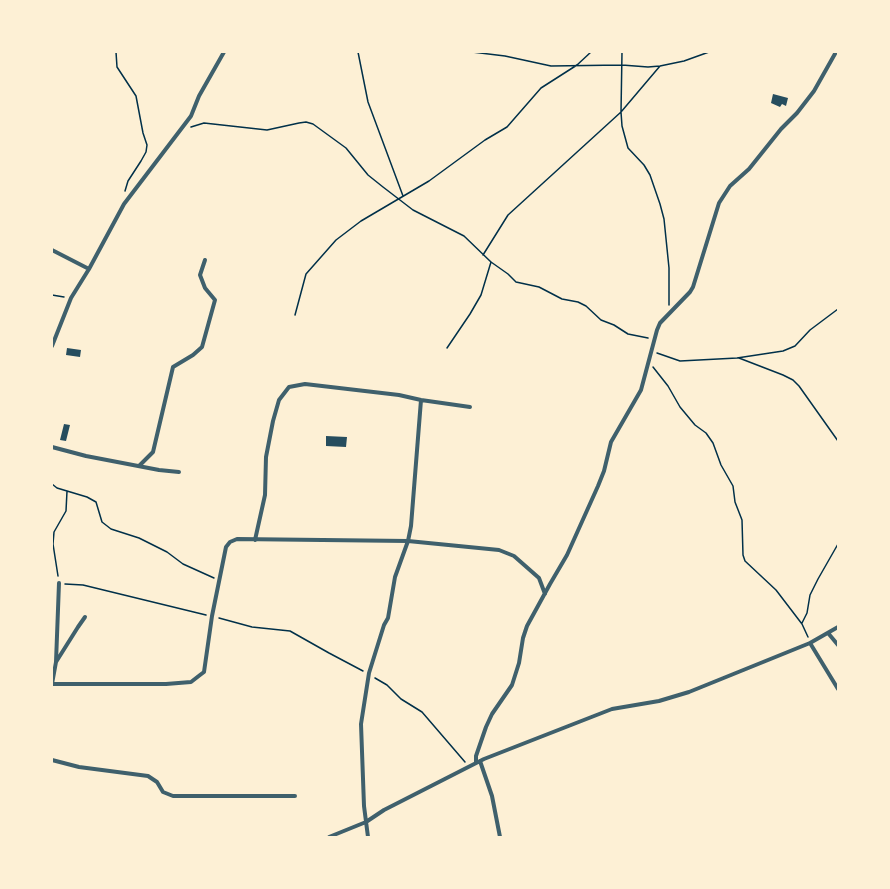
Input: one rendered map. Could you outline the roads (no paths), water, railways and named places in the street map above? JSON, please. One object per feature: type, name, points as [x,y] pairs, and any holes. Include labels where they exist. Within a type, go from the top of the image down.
[{"type":"street","points":[[52,346],[71,298],[89,269],[124,204],[191,116],[199,96],[224,52]]},
{"type":"street","points":[[500,837],[492,796],[476,756],[492,714],[512,685],[519,663],[524,633],[568,555],[600,481],[611,442],[641,390],[654,339],[660,323],[693,287],[719,203],[730,186],[748,169],[781,129],[797,113],[814,91],[836,52]]},
{"type":"street","points":[[52,250],[89,269]]},
{"type":"street","points":[[139,466],[153,452],[173,367],[193,355],[202,346],[215,300],[205,288],[200,275],[205,260]]},
{"type":"street","points":[[255,540],[265,495],[266,457],[273,421],[279,400],[289,386],[305,384],[399,395],[470,407]]},
{"type":"street","points":[[368,837],[364,806],[361,724],[369,673],[384,625],[388,618],[396,577],[408,541],[411,526],[422,400]]},
{"type":"street","points":[[52,447],[86,456],[179,472]]},
{"type":"street","points":[[59,583],[56,662],[52,684],[166,684],[192,682],[204,672],[212,616],[226,548],[230,542],[237,539],[408,541],[498,550],[514,556],[539,578],[545,594]]},
{"type":"street","points":[[56,662],[85,617]]},
{"type":"street","points":[[329,837],[366,822],[384,810],[478,762],[612,709],[659,701],[689,692],[810,643],[838,626]]},
{"type":"street","points":[[828,633],[838,645]]},
{"type":"street","points":[[810,643],[838,689]]},
{"type":"street","points":[[52,760],[79,767],[148,776],[157,782],[164,792],[173,796],[295,796]]}]
